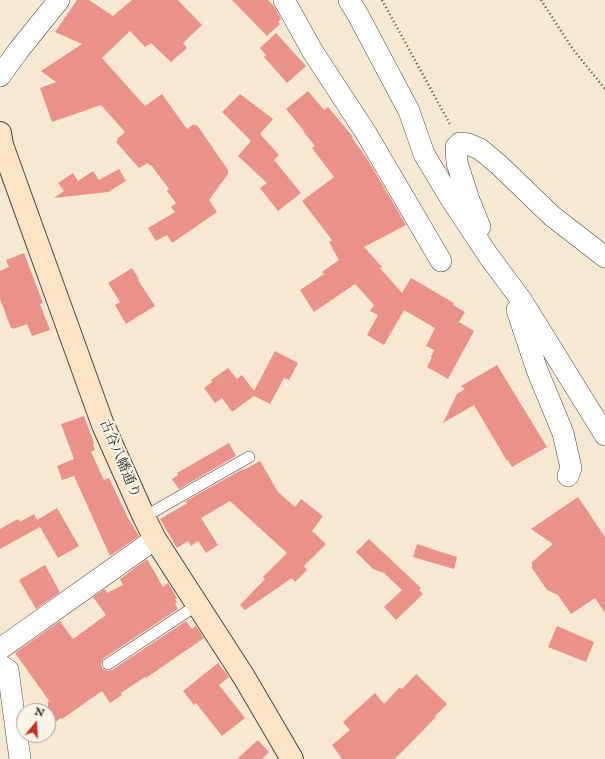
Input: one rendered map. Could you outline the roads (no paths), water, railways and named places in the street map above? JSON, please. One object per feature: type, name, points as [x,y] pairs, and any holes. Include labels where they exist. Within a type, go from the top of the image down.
[{"type":"street","points":[[0,76],[18,51],[60,0]]},
{"type":"street","points":[[284,0],[313,52],[366,134],[441,261]]},
{"type":"street","points":[[349,0],[409,110],[424,154],[451,199],[488,255],[522,301],[605,435]]},
{"type":"street","name":"古谷八幡通り","points":[[1,141],[103,425],[144,517],[155,539],[244,677],[292,759]]},
{"type":"street","points":[[488,255],[480,225],[469,200],[457,163],[456,147],[460,143],[468,144],[480,149],[498,164],[552,216],[605,257]]},
{"type":"street","points":[[522,301],[517,310],[537,370],[563,433],[571,468],[568,476]]},
{"type":"street","points":[[0,649],[155,539]]},
{"type":"street","points":[[0,665],[8,670],[20,759]]},
{"type":"lane","points":[[144,517],[249,457]]},
{"type":"lane","points":[[108,664],[197,605]]}]
